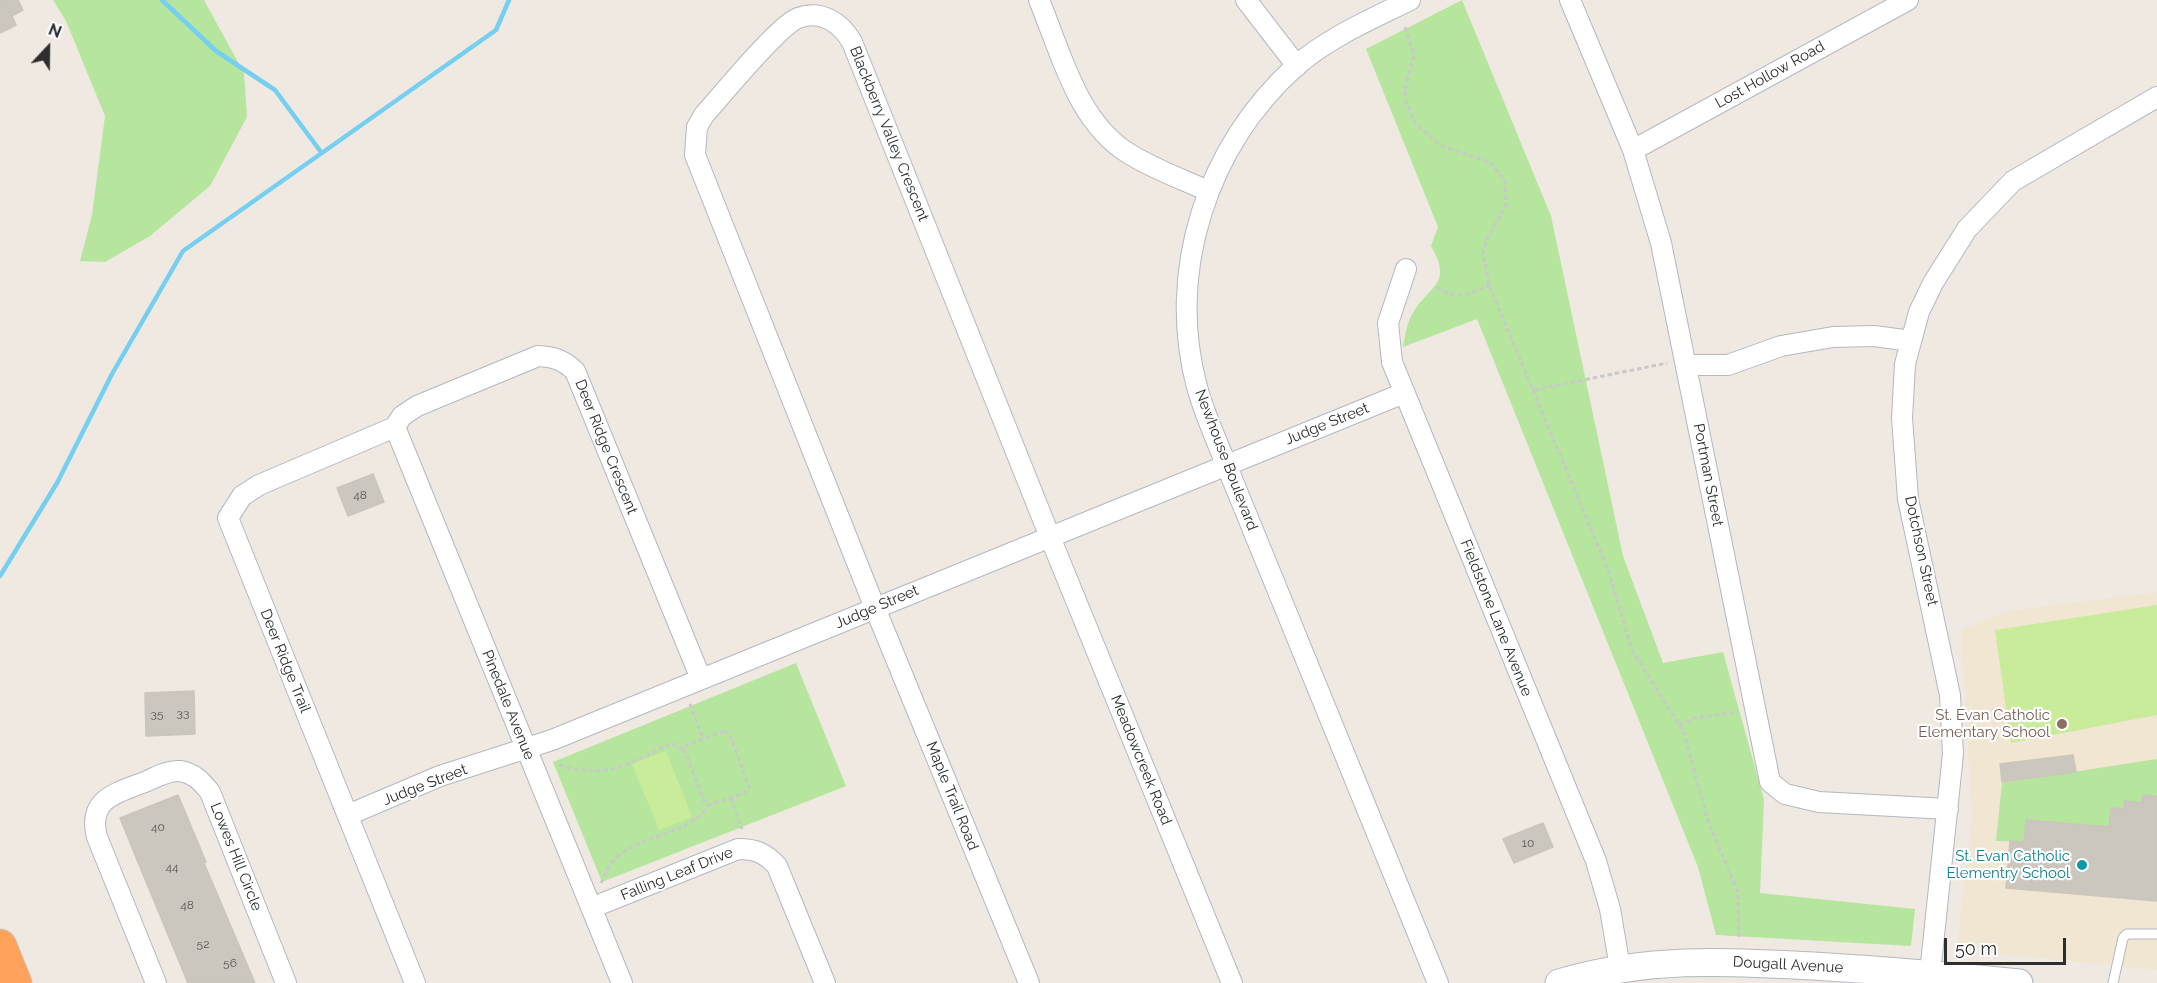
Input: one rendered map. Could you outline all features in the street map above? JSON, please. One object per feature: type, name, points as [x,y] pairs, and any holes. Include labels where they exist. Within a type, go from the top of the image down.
[{"type":"highway","points":[[0,946],[15,983]]},
{"type":"street","points":[[1039,0],[1079,96],[1100,129],[1128,153],[1208,191]]},
{"type":"street","points":[[1245,0],[1297,66]]},
{"type":"street","name":"Newhouse Boulevard","points":[[1410,0],[1345,34],[1297,66],[1251,116],[1219,166],[1208,191],[1190,257],[1186,320],[1197,389],[1438,983]]},
{"type":"street","name":"Portman Street","points":[[1570,0],[1633,150],[1661,243],[1770,782],[1785,794],[1819,802],[1947,808]]},
{"type":"street","name":"Lost Hollow Road","points":[[1633,150],[1908,0]]},
{"type":"street","name":"Blackberry Valley Crescent","points":[[874,608],[695,155],[697,128],[704,115],[787,25],[798,18],[811,15],[836,22],[852,42],[1050,537]]},
{"type":"street","name":"Dotchson Street","points":[[1930,978],[1953,754],[1950,695],[1908,499],[1902,418],[1905,364],[1919,312],[1933,283],[1967,229],[2013,181],[2157,97]]},
{"type":"street","name":"Fieldstone Lane Avenue","points":[[1406,269],[1388,323],[1392,363],[1596,861],[1610,909],[1620,968]]},
{"type":"street","points":[[1685,362],[1728,365],[1781,346],[1833,337],[1874,336],[1911,341]]},
{"type":"street","name":"Deer Ridge Crescent","points":[[395,427],[402,416],[417,406],[538,356],[553,357],[565,362],[575,371],[700,679]]},
{"type":"street","name":"Judge Street","points":[[348,815],[440,776],[526,749],[1404,393]]},
{"type":"street","name":"Pinedale Avenue","points":[[395,427],[621,983]]},
{"type":"street","name":"Deer Ridge Trail","points":[[395,427],[259,485],[242,496],[228,518],[415,983]]},
{"type":"street","name":"Meadowcreek Road","points":[[1050,537],[1232,983]]},
{"type":"street","name":"Maple Trail Road","points":[[874,608],[1029,983]]},
{"type":"street","name":"Lowes Hill Circle","points":[[156,983],[94,826],[96,813],[109,795],[169,772],[180,771],[192,774],[210,792],[286,983]]},
{"type":"street","name":"Falling Leaf Drive","points":[[591,908],[738,849],[754,849],[767,855],[777,866],[825,983]]},
{"type":"street","name":"Dougall Avenue","points":[[1559,983],[1620,968],[1717,960],[2019,983]]},
{"type":"lane","points":[[2113,983],[2123,939],[2127,934],[2157,934]]},
{"type":"path","points":[[1405,27],[1414,55],[1405,89],[1406,101],[1414,123],[1439,145],[1491,162],[1505,181],[1506,205],[1488,237],[1483,252],[1489,285],[1608,570],[1632,650],[1679,725],[1708,821],[1738,892],[1739,938]]},
{"type":"path","points":[[1437,287],[1449,295],[1466,296],[1489,285]]},
{"type":"path","points":[[1534,390],[1685,362]]},
{"type":"path","points":[[690,704],[703,738]]},
{"type":"path","points":[[1679,725],[1694,718],[1755,710]]},
{"type":"path","points":[[600,885],[611,864],[636,844],[700,819],[709,806],[745,793],[749,787],[730,735],[720,731],[684,749]]},
{"type":"path","points":[[559,765],[579,772],[594,773],[618,768],[672,743],[684,749],[704,801],[709,806]]},
{"type":"path","points":[[731,798],[742,829]]},
{"type":"shaded area","name":"St. Evan Catholic Elementary School","points":[[2157,592],[2157,970],[1957,949],[1972,817],[1961,630],[2008,611]]},
{"type":"green space","points":[[53,0],[204,0],[244,73],[247,117],[210,186],[150,236],[105,262],[80,261],[92,215],[105,116],[66,21]]},
{"type":"green space","points":[[1462,0],[1551,216],[1623,556],[1663,663],[1723,652],[1764,800],[1760,893],[1915,909],[1911,946],[1716,935],[1698,867],[1477,319],[1403,347],[1412,315],[1438,282],[1440,268],[1431,246],[1438,227],[1366,49]]},
{"type":"green space","points":[[2157,605],[2157,715],[2011,743],[1995,630]]},
{"type":"green space","points":[[796,663],[846,786],[602,882],[553,762]]},
{"type":"green space","points":[[666,751],[692,817],[659,830],[632,764]]},
{"type":"green space","points":[[2157,759],[2157,796],[2143,795],[2142,803],[2124,802],[2124,809],[2111,808],[2109,828],[2026,821],[2024,842],[1996,841],[2002,783]]},
{"type":"building","points":[[0,0],[18,0],[23,10],[12,16],[16,25],[0,33]]},
{"type":"building","points":[[373,474],[384,502],[348,516],[337,488]]},
{"type":"building","points":[[194,691],[195,734],[146,736],[145,693]]},
{"type":"building","points":[[2073,755],[2076,772],[2002,782],[2000,764]]},
{"type":"building","points":[[178,795],[255,983],[188,983],[135,855],[120,818]]},
{"type":"building","name":"St. Evan Catholic Elementry School","points":[[2143,795],[2157,796],[2157,901],[2006,888],[2010,841],[2024,842],[2026,820],[2109,827],[2111,808],[2124,809],[2124,801],[2142,803]]},
{"type":"building","points":[[1543,823],[1553,847],[1514,863],[1503,839]]},
{"type":"waterway","points":[[162,0],[216,51],[275,90],[321,152]]},
{"type":"waterway","points":[[0,576],[57,483],[112,374],[183,251],[496,30],[509,0]]},
{"type":"place","name":"St. Evan Catholic Elementary School","points":[[2062,724]]},
{"type":"place","name":"St. Evan Catholic Elementry School","points":[[2082,865]]}]
